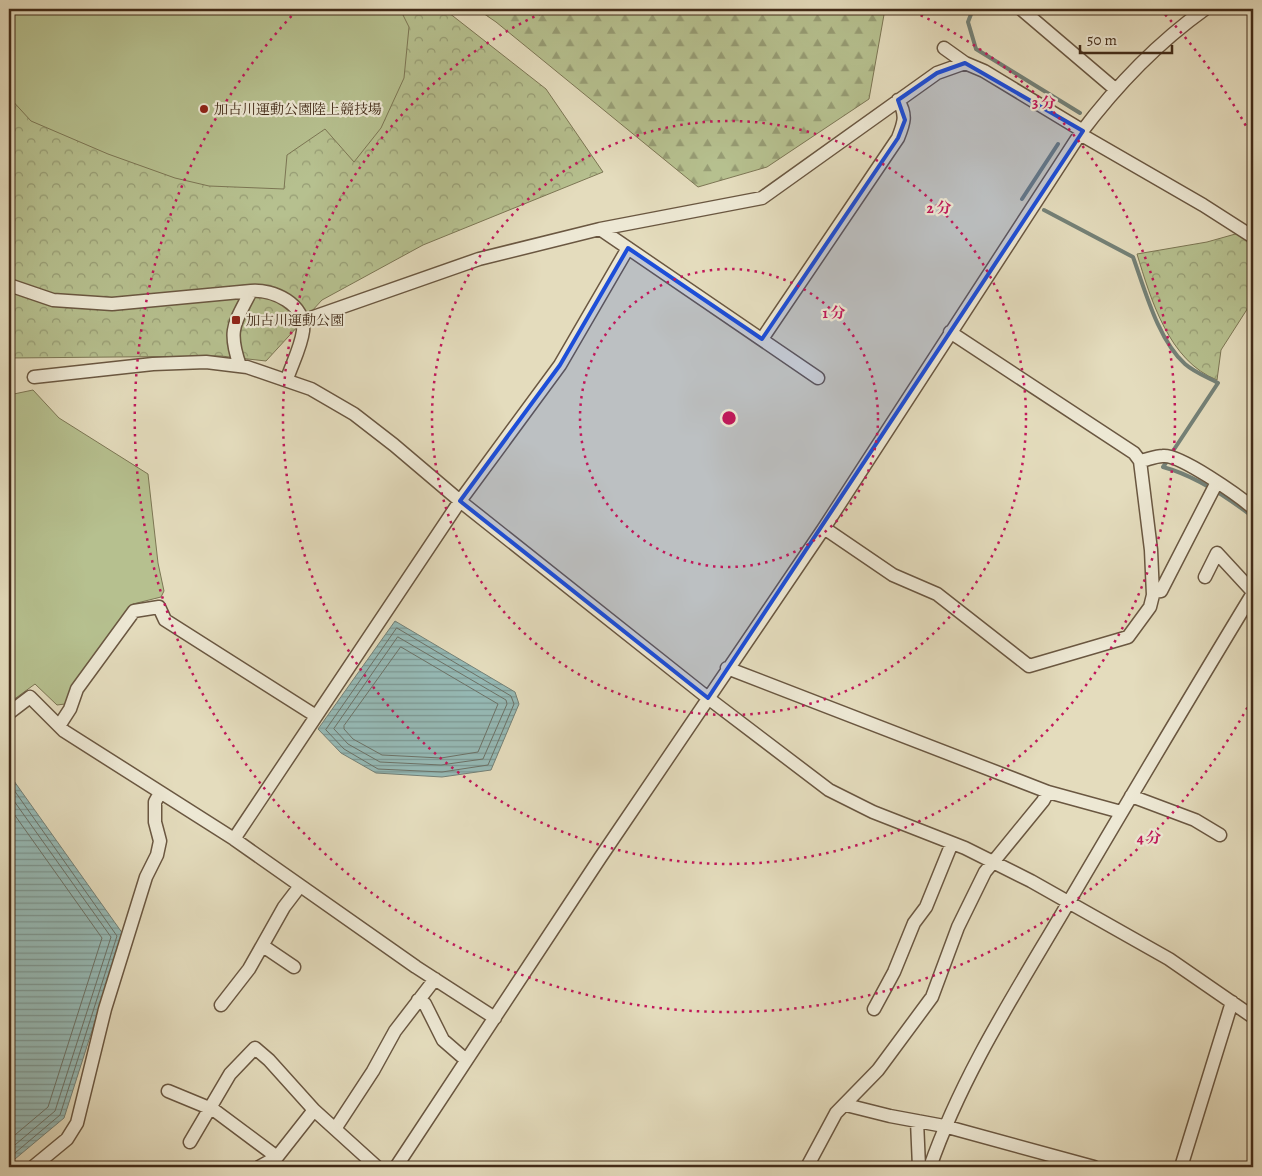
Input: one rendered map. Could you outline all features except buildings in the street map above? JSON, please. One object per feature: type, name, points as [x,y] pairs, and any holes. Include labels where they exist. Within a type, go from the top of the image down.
[{"type":"street","points":[[1021,9],[1115,89]]},
{"type":"street","points":[[396,1167],[727,668],[824,528],[1082,132],[1115,89],[1176,31],[1205,9]]},
{"type":"street","points":[[944,48],[965,63],[984,71],[1203,204],[1253,237]]},
{"type":"street","points":[[302,321],[479,259],[600,229],[762,198],[937,73],[965,63]]},
{"type":"street","points":[[762,340],[898,138],[905,120],[904,110],[898,100]]},
{"type":"street","points":[[600,229],[818,378]]},
{"type":"street","points":[[234,839],[460,501],[560,365],[628,248]]},
{"type":"street","points":[[9,286],[53,300],[112,304],[251,291],[271,292],[285,299],[295,308],[302,321],[303,332],[286,379]]},
{"type":"street","points":[[240,366],[234,346],[233,332],[241,307],[251,291]]},
{"type":"street","points":[[824,528],[893,575],[938,594],[1030,666],[1128,637],[1150,607],[1152,592],[1151,550],[1140,461],[1134,453],[950,332]]},
{"type":"street","points":[[34,377],[153,364],[206,362],[240,366],[286,379],[311,389],[354,414],[460,501],[708,698],[828,790],[872,812],[952,843],[1068,902],[1169,959],[1253,1017]]},
{"type":"street","points":[[1140,461],[1170,457],[1214,488],[1235,493],[1253,508]]},
{"type":"street","points":[[1152,592],[1161,591],[1214,488]]},
{"type":"street","points":[[930,1167],[944,1126],[976,1061],[1121,812],[1253,592],[1218,553],[1205,577]]},
{"type":"street","points":[[59,726],[70,709],[77,689],[134,611],[159,607],[165,620],[316,716]]},
{"type":"street","points":[[727,668],[1048,792],[1121,812]]},
{"type":"street","points":[[9,713],[30,698],[64,732],[234,839],[434,979],[495,1018]]},
{"type":"street","points":[[807,1167],[836,1113],[846,1105],[878,1070],[932,997],[958,927],[985,872],[1043,801],[1048,792]]},
{"type":"street","points":[[33,1167],[68,1139],[77,1123],[105,1009],[146,878],[157,854],[160,842],[155,822],[155,802],[160,793]]},
{"type":"street","points":[[1131,796],[1196,820],[1220,834]]},
{"type":"street","points":[[874,1009],[894,972],[914,923],[926,907],[952,843]]},
{"type":"street","points":[[220,1005],[250,969],[284,907],[300,886]]},
{"type":"street","points":[[263,946],[294,967]]},
{"type":"street","points":[[335,1129],[373,1070],[395,1030],[434,979]]},
{"type":"street","points":[[418,1000],[425,1004],[443,1040],[466,1060]]},
{"type":"street","points":[[1181,1167],[1232,1002]]},
{"type":"street","points":[[190,1142],[230,1074],[255,1048],[269,1060],[314,1110],[377,1167]]},
{"type":"street","points":[[168,1091],[209,1107],[268,1163],[314,1110]]},
{"type":"street","points":[[846,1105],[944,1126],[1094,1167]]},
{"type":"street","points":[[917,1121],[919,1167]]},
{"type":"highlighted area","points":[[965,63],[1083,131],[708,698],[460,501],[560,365],[628,248],[762,339],[898,138],[905,120],[898,100],[937,73]]},
{"type":"green space","name":"加古川運動公園陸上競技場","points":[[9,9],[444,9],[546,89],[603,172],[423,245],[322,300],[266,361],[221,356],[9,358]]},
{"type":"green space","name":"加古川運動公園陸上競技場","points":[[9,9],[400,9],[409,27],[404,78],[381,128],[354,162],[325,129],[287,155],[284,189],[209,186],[175,178],[108,154],[31,121],[9,97]]},
{"type":"green space","points":[[477,9],[885,9],[869,99],[767,167],[698,187],[496,22]]},
{"type":"green space","points":[[1239,233],[1253,241],[1253,300],[1221,350],[1217,380],[1200,371],[1186,359],[1174,344],[1156,309],[1137,254],[1207,242]]},
{"type":"green space","points":[[33,390],[59,418],[148,474],[158,563],[164,591],[161,597],[133,604],[73,686],[65,704],[57,705],[35,684],[9,703],[9,395]]},
{"type":"water","points":[[395,621],[515,692],[519,704],[491,770],[442,777],[376,773],[341,753],[318,729]]},
{"type":"water","points":[[9,774],[123,934],[64,1118],[9,1164]]},
{"type":"waterway","points":[[973,9],[968,22],[976,49],[1080,113]]},
{"type":"waterway","points":[[1022,199],[1058,144]]},
{"type":"waterway","points":[[1044,210],[1133,257],[1153,314],[1167,342],[1185,364],[1218,383],[1171,454]]},
{"type":"waterway","points":[[1168,460],[1163,467],[1187,476],[1210,488],[1253,517]]},
{"type":"place","name":"加古川運動公園陸上競技場","points":[[204,109]]},
{"type":"place","name":"加古川運動公園","points":[[236,320]]}]
